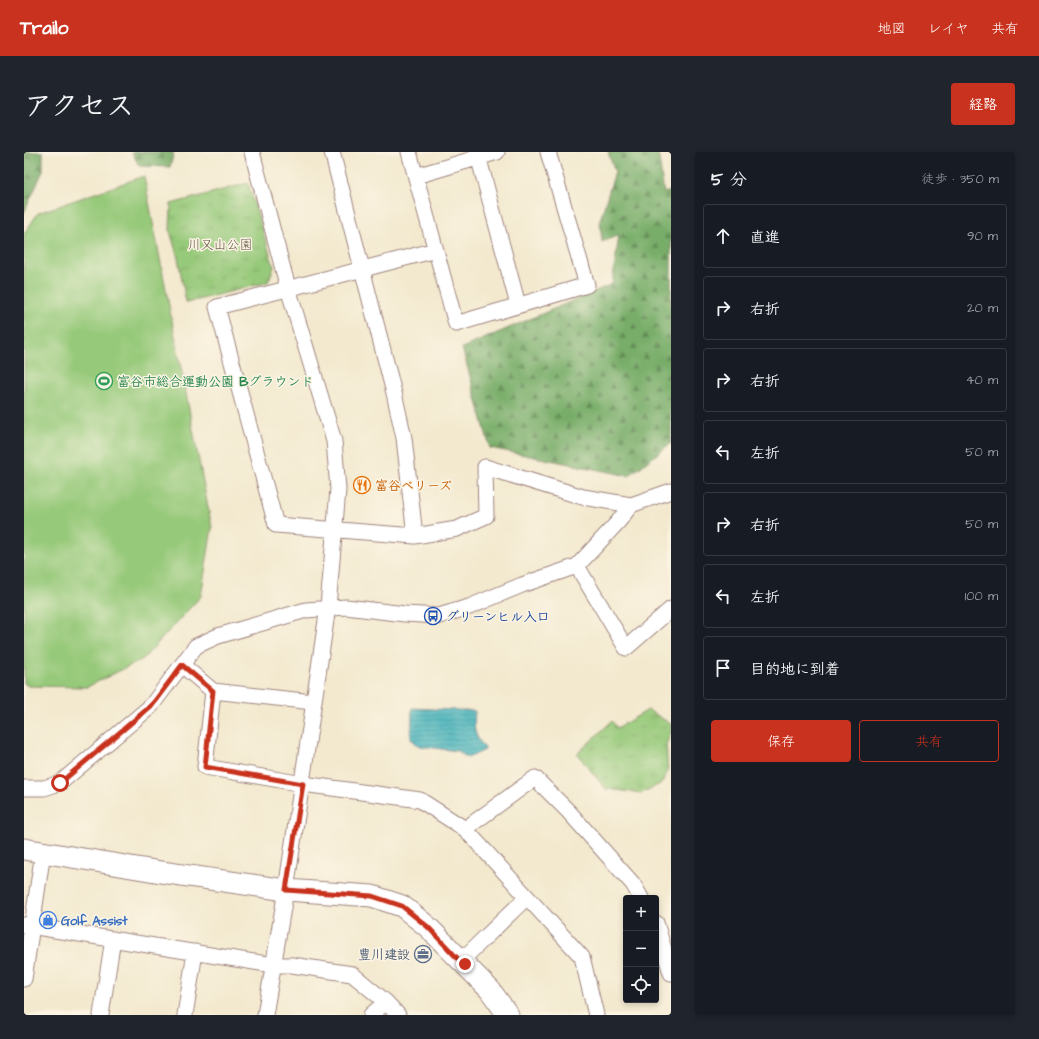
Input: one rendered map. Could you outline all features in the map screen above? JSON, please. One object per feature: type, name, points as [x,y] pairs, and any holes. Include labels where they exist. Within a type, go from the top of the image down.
[{"type":"street","points":[[252,152],[288,288],[334,441],[338,489],[328,607],[313,702],[303,784],[265,1015]]},
{"type":"street","points":[[332,152],[394,392],[404,438],[415,536]]},
{"type":"street","points":[[410,152],[456,324],[587,285],[548,152]]},
{"type":"street","points":[[416,176],[478,155],[497,152]]},
{"type":"street","points":[[478,155],[518,305]]},
{"type":"street","points":[[436,250],[217,307],[276,525],[415,536],[457,530],[486,516],[485,467],[583,496],[631,505],[671,491]]},
{"type":"street","points":[[24,788],[44,788],[60,783],[151,706],[196,646],[218,636],[306,610],[346,606],[405,614],[439,616],[469,607],[522,585],[577,566],[618,522],[631,505]]},
{"type":"street","points":[[577,566],[626,648],[671,610]]},
{"type":"street","points":[[182,665],[213,691],[313,702]]},
{"type":"street","points":[[213,691],[205,767],[303,784],[420,800],[465,829],[582,957],[596,1015]]},
{"type":"street","points":[[465,829],[535,778],[569,812],[633,884],[639,895]]},
{"type":"street","points":[[24,979],[33,851],[161,872],[286,890],[372,896],[402,906],[428,927],[459,960],[465,964],[490,990],[508,1015]]},
{"type":"street","points":[[459,960],[468,954],[527,897]]},
{"type":"street","points":[[28,926],[273,965],[292,965],[352,974],[386,1002],[398,1015]]},
{"type":"street","points":[[658,931],[671,972]]},
{"type":"street","points":[[101,1015],[113,940]]},
{"type":"street","points":[[185,1015],[195,952]]},
{"type":"street","points":[[371,1015],[386,1002]]},
{"type":"green space","points":[[24,152],[43,152],[43,171],[24,213]]},
{"type":"green space","points":[[132,152],[174,152],[170,167],[139,166]]},
{"type":"green space","points":[[608,152],[658,152],[664,193],[671,191],[671,443],[629,476],[490,448],[462,348],[612,284],[619,235],[602,242],[600,220],[615,172]]},
{"type":"green space","name":"富谷市総合運動公園 Bグラウンド","points":[[144,176],[212,528],[201,596],[143,659],[87,687],[28,686],[24,683],[24,234],[38,213]]},
{"type":"green space","name":"川又山公園","points":[[248,183],[274,267],[268,282],[186,303],[178,258],[170,231],[171,204]]},
{"type":"green space","points":[[648,710],[671,724],[671,732],[666,745],[668,771],[662,783],[642,793],[606,789],[577,754],[612,721],[617,728]]},
{"type":"water","points":[[412,708],[475,711],[474,723],[476,735],[485,750],[468,758],[457,751],[419,746],[411,739]]},
{"type":"place","name":"富谷市総合運動公園 Bグラウンド","points":[[104,381]]},
{"type":"place","name":"富谷ベリーズ","points":[[362,485]]},
{"type":"place","name":"グリーンヒル入口","points":[[433,616]]},
{"type":"place","name":"Golf Assist","points":[[48,920]]},
{"type":"place","name":"豊川建設","points":[[423,954]]},
{"type":"route","points":[[60,783],[151,706],[182,665],[213,691],[205,767],[303,784],[286,890],[372,896],[402,906],[428,927],[459,960],[465,964]]}]
